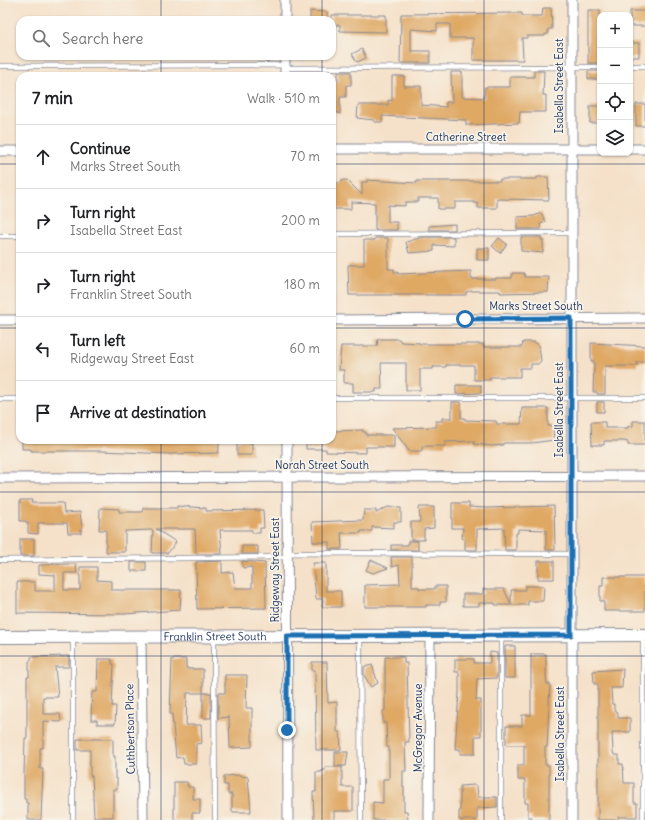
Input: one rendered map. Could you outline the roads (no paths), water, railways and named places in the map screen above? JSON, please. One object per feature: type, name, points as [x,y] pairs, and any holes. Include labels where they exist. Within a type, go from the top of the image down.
[{"type":"street","points":[[285,0],[285,16]]},
{"type":"street","name":"Isabella Street East","points":[[572,0],[572,820]]},
{"type":"street","name":"Catherine Street","points":[[336,149],[597,149]]},
{"type":"street","points":[[633,149],[645,149]]},
{"type":"street","points":[[0,151],[16,151]]},
{"type":"street","name":"Marks Street South","points":[[336,320],[645,318]]},
{"type":"street","points":[[0,320],[16,320]]},
{"type":"street","name":"Ridgeway Street East","points":[[287,444],[288,820]]},
{"type":"street","name":"Norah Street South","points":[[0,478],[645,476]]},
{"type":"street","name":"McGregor Avenue","points":[[429,820],[430,635]]},
{"type":"street","name":"Franklin Street South","points":[[0,637],[73,638],[214,636],[644,635]]},
{"type":"street","name":"Cuthbertson Place","points":[[141,637],[143,820]]},
{"type":"lane","points":[[0,66],[597,67]]},
{"type":"lane","points":[[633,66],[645,66]]},
{"type":"lane","points":[[336,234],[571,233]]},
{"type":"lane","points":[[0,236],[16,236]]},
{"type":"lane","points":[[336,398],[645,398]]},
{"type":"lane","points":[[0,399],[16,399]]},
{"type":"lane","points":[[0,560],[287,555],[571,554]]},
{"type":"lane","points":[[501,635],[501,820]]},
{"type":"lane","points":[[643,820],[644,635]]},
{"type":"lane","points":[[214,636],[214,820]]},
{"type":"lane","points":[[360,636],[361,820]]},
{"type":"lane","points":[[73,638],[73,820]]}]
